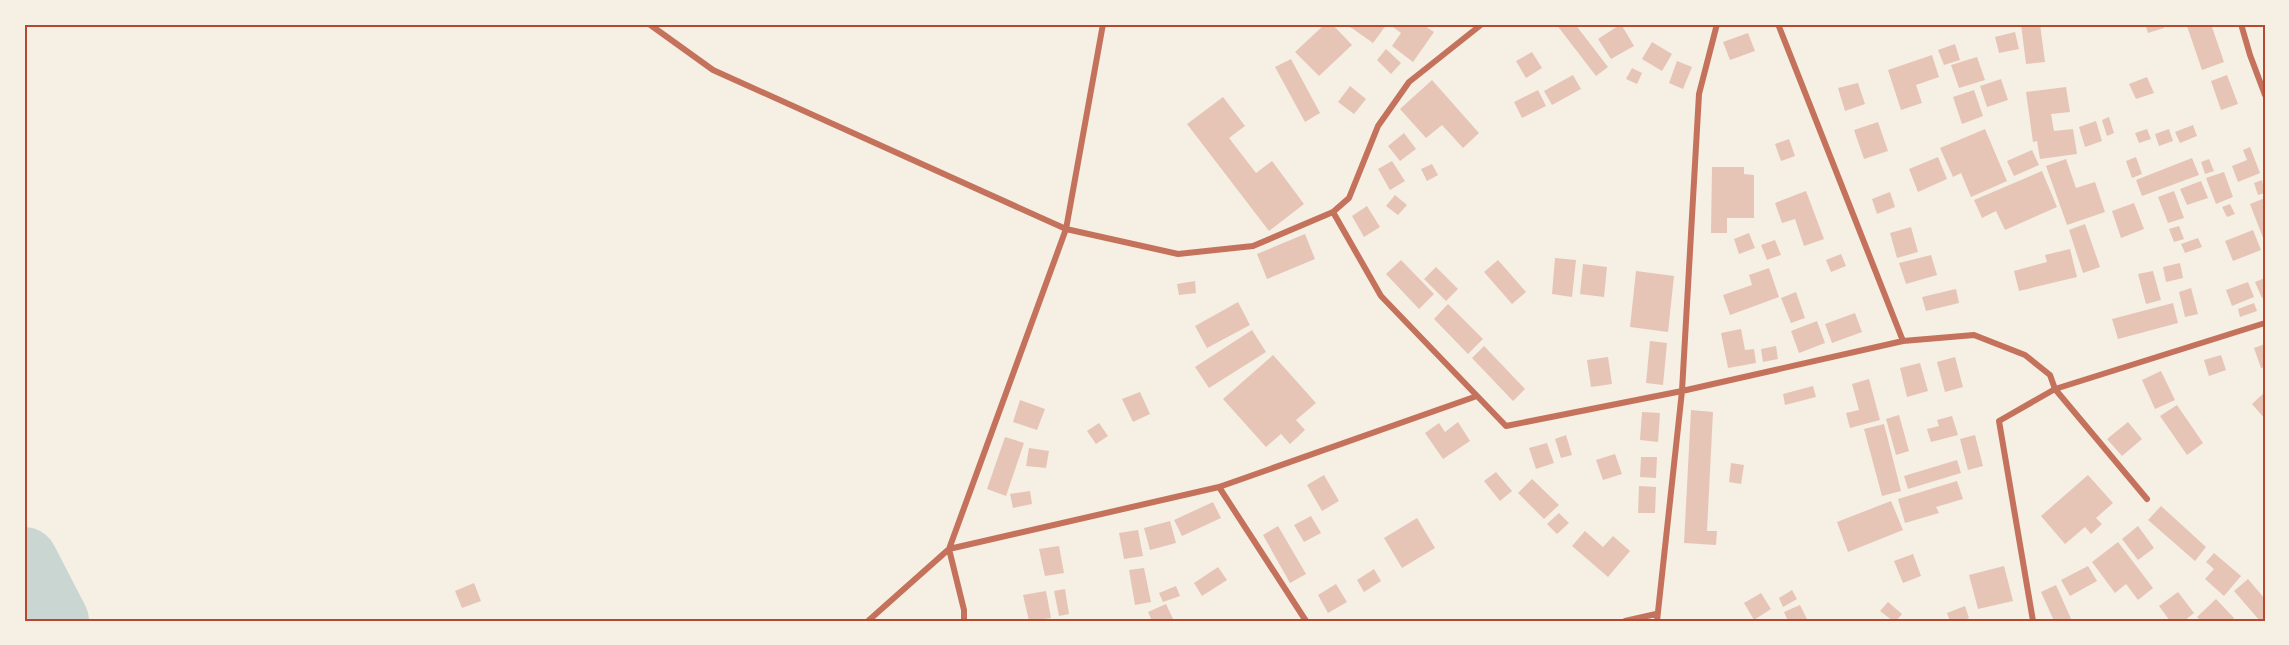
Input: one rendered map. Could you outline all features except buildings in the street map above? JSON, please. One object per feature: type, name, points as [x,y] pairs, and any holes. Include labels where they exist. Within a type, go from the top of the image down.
[{"type":"street","points":[[649,24],[713,70],[1066,230],[1178,254],[1253,246],[1333,212],[1349,198],[1378,126],[1409,82],[1482,24]]},
{"type":"street","points":[[868,621],[949,549],[1066,230],[1103,24]]},
{"type":"street","points":[[1625,621],[1657,618],[1682,391],[1698,94],[1717,24]]},
{"type":"street","points":[[1779,24],[1903,341]]},
{"type":"street","points":[[2241,24],[2265,95]]},
{"type":"street","points":[[1333,212],[1381,296],[1506,426],[1682,391],[1903,341],[1974,335],[2025,355],[2050,375],[2055,389],[2147,499]]},
{"type":"street","points":[[2033,621],[1999,421],[2055,389],[2265,323]]},
{"type":"street","points":[[949,549],[1219,487],[1477,396]]},
{"type":"street","points":[[1219,487],[1306,621]]},
{"type":"street","points":[[949,549],[964,610],[964,621]]},
{"type":"waterway","points":[[24,561],[55,621]]}]
